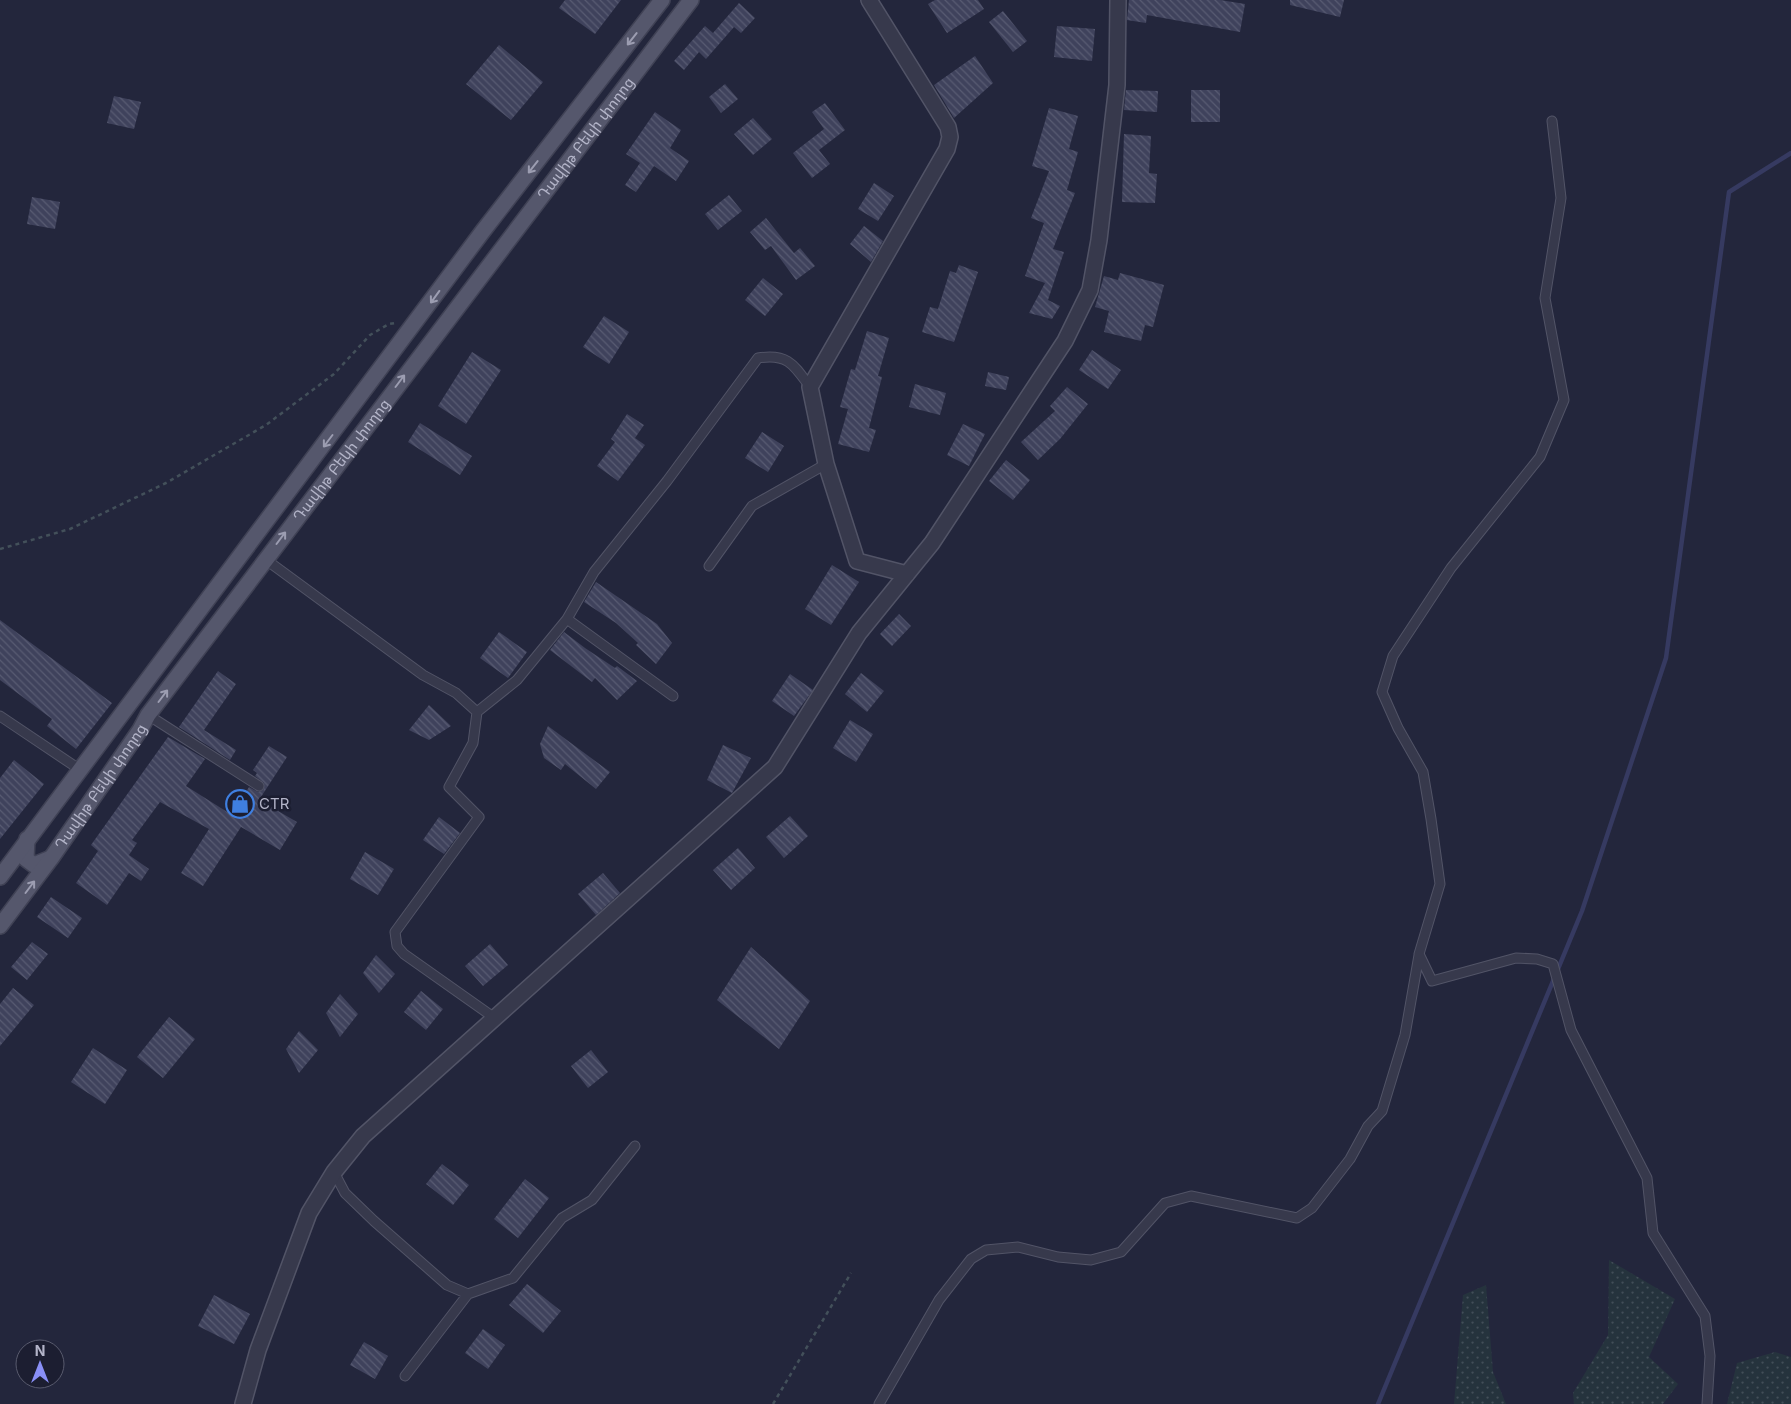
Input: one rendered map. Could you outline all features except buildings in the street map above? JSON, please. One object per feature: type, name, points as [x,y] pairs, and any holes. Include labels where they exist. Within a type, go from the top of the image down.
[{"type":"main road","name":"Դավիթ Բեկի փողոց","points":[[0,877],[483,231],[662,0]]},
{"type":"main road","name":"Դավիթ Բեկի փողոց","points":[[0,926],[52,857],[140,730],[148,715],[265,558],[691,0]]},
{"type":"main road","points":[[342,422],[359,435]]},
{"type":"main road","points":[[118,717],[128,712],[136,717],[140,730]]},
{"type":"main road","points":[[27,840],[26,859],[34,865],[52,857]]},
{"type":"street","points":[[869,0],[948,127],[950,137],[947,149],[810,387],[826,464],[857,561],[907,574]]},
{"type":"street","points":[[243,1404],[258,1350],[309,1213],[334,1172],[363,1136],[496,1019],[775,767],[859,633],[932,543],[1065,341],[1090,290],[1100,240],[1117,86],[1118,0]]},
{"type":"lane","points":[[879,1404],[939,1300],[971,1259],[986,1250],[1018,1247],[1058,1257],[1091,1260],[1122,1252],[1165,1203],[1191,1196],[1297,1218],[1312,1208],[1350,1159],[1368,1126],[1382,1111],[1405,1035],[1419,954],[1440,884],[1423,772],[1398,728],[1382,692],[1393,656],[1451,568],[1540,457],[1564,400],[1545,298],[1562,198],[1552,121]]},
{"type":"lane","points":[[496,1019],[404,954],[397,946],[395,932],[479,818],[449,787],[472,743],[477,712],[517,680],[568,619],[594,572],[667,481],[758,358],[772,355],[792,362],[810,387]]},
{"type":"lane","points":[[709,566],[752,506],[826,464]]},
{"type":"lane","points":[[265,558],[424,675],[456,693],[477,712]]},
{"type":"lane","points":[[568,619],[673,696]]},
{"type":"lane","points":[[148,715],[259,786]]},
{"type":"lane","points":[[0,716],[79,769]]},
{"type":"lane","points":[[1419,954],[1432,981],[1516,958],[1538,959],[1552,964],[1571,1030],[1647,1178],[1654,1233],[1705,1316],[1710,1356],[1708,1404]]},
{"type":"lane","points":[[405,1376],[468,1294],[513,1278],[562,1218],[592,1200],[635,1146]]},
{"type":"lane","points":[[334,1172],[345,1193],[381,1227],[447,1285],[468,1294]]},
{"type":"path","points":[[0,549],[70,529],[166,483],[266,425],[334,374],[370,335],[389,324],[419,319]]},
{"type":"path","points":[[774,1404],[851,1273]]},
{"type":"shaded area","points":[[1609,1260],[1675,1299],[1649,1357],[1678,1384],[1663,1404],[1574,1404],[1573,1393],[1608,1335]]},
{"type":"shaded area","points":[[1486,1285],[1493,1372],[1506,1404],[1454,1404],[1463,1295]]},
{"type":"shaded area","points":[[1775,1352],[1791,1357],[1791,1404],[1727,1404],[1737,1363]]},
{"type":"waterway","points":[[1378,1404],[1582,911],[1666,658],[1729,192],[1791,153]]},
{"type":"place","name":"CTR","points":[[240,804]]}]
